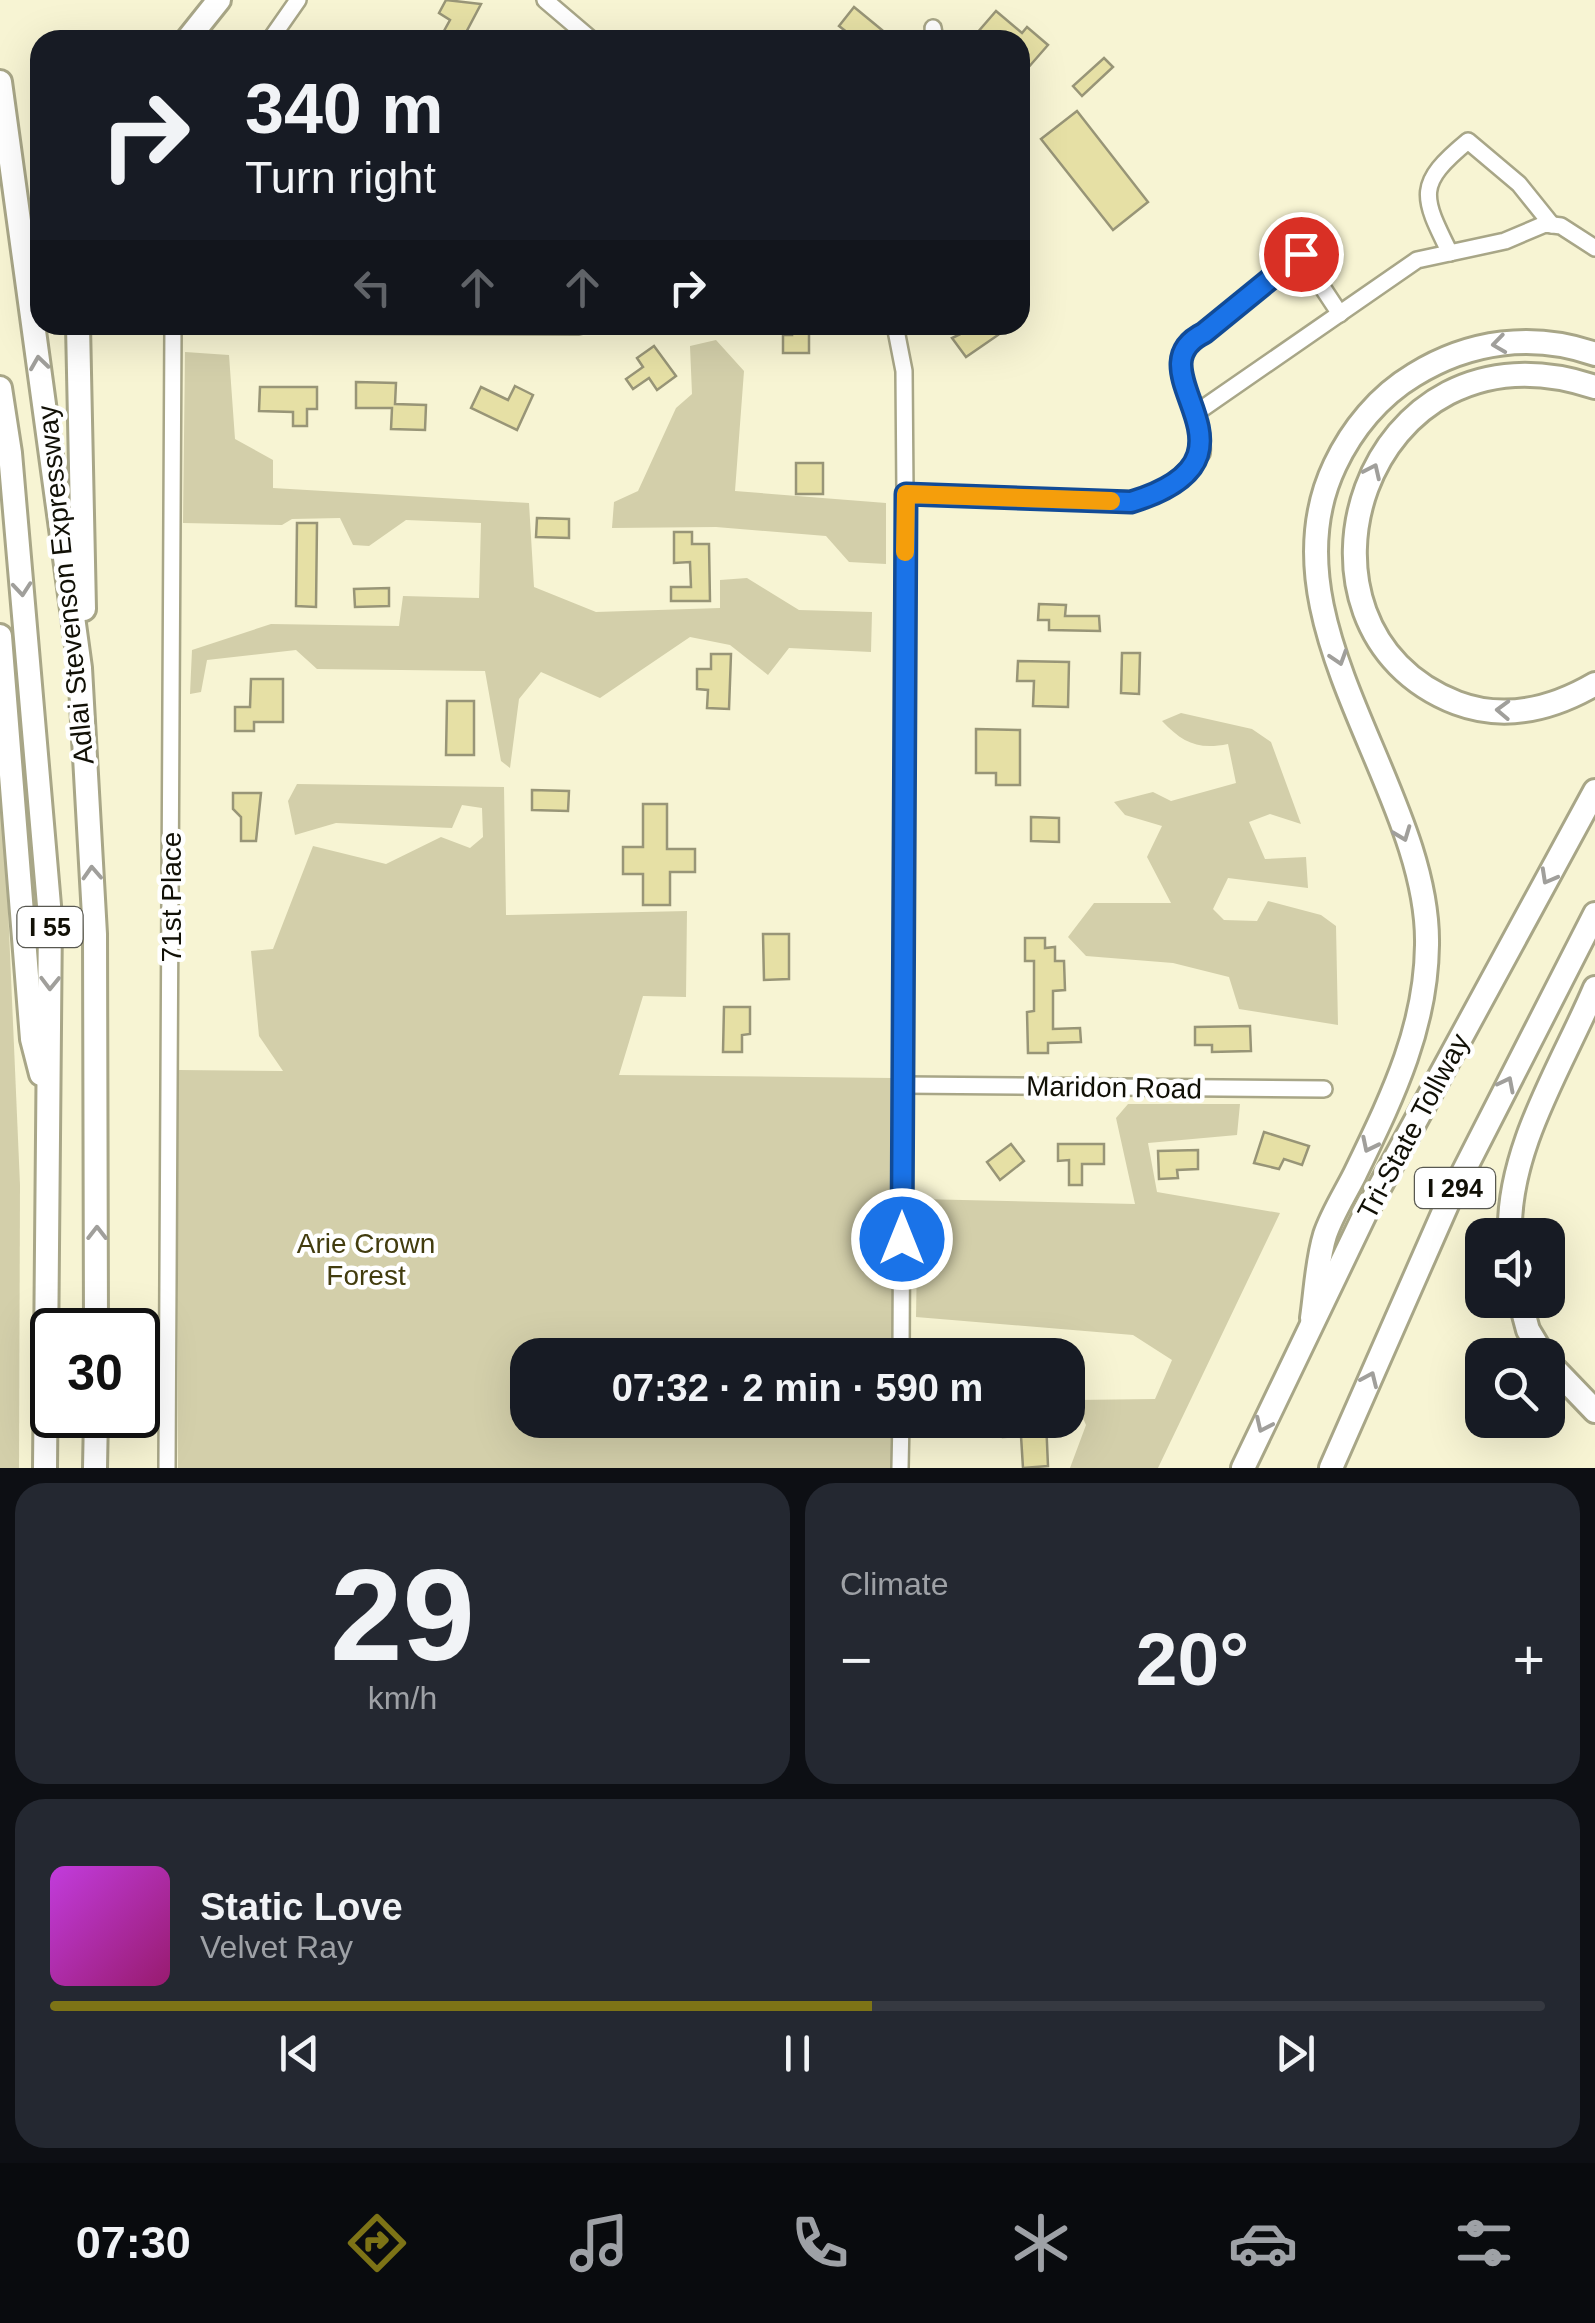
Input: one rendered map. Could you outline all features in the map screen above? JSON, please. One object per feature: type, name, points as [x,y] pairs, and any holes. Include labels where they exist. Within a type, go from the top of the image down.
[{"type":"highway","points":[[195,30],[218,0]]},
{"type":"highway","name":"Adlai Stevenson Expressway","points":[[0,82],[30,302]]},
{"type":"highway","name":"Adlai Stevenson Expressway","points":[[35,335],[80,668],[95,954],[96,1308]]},
{"type":"highway","points":[[78,335],[86,571],[80,668]]},
{"type":"highway","points":[[1312,1318],[1325,1236],[1404,1071],[1416,1037],[1428,940],[1414,863],[1320,603],[1314,554],[1329,477],[1366,416],[1396,386],[1431,365],[1502,342],[1543,342],[1595,354]]},
{"type":"highway","points":[[1595,387],[1552,373],[1518,372],[1454,389],[1424,408],[1383,450],[1364,489],[1356,562],[1360,596],[1377,637],[1416,681],[1441,696],[1472,708],[1533,710],[1595,684]]},
{"type":"highway","name":"Adlai Stevenson Expressway","points":[[0,388],[12,472],[50,916],[46,1468]]},
{"type":"highway","points":[[0,636],[32,1039],[48,1101]]},
{"type":"highway","name":"Tri-State Tollway","points":[[1242,1468],[1312,1318],[1595,791]]},
{"type":"highway","name":"I 294","points":[[1330,1468],[1449,1200],[1595,914]]},
{"type":"highway","points":[[1511,1218],[1514,1183],[1544,1101],[1595,988]]},
{"type":"highway","points":[[1565,1380],[1595,1412]]},
{"type":"highway","points":[[96,1438],[96,1468]]},
{"type":"street","points":[[277,30],[298,0]]},
{"type":"street","points":[[545,0],[580,30]]},
{"type":"street","points":[[1450,253],[1428,208],[1430,185],[1434,170],[1468,142],[1519,184],[1552,224],[1595,248]]},
{"type":"street","points":[[1196,414],[1417,260],[1552,224]]},
{"type":"street","points":[[906,494],[1131,502],[1160,491],[1186,472],[1202,452],[1204,438],[1181,380],[1179,359],[1188,342],[1301,254],[1340,314]]},
{"type":"street","name":"71st Place","points":[[167,1468],[173,335]]},
{"type":"street","points":[[898,335],[904,371],[906,494],[901,1338]]},
{"type":"street","name":"Maridon Road","points":[[904,1085],[1324,1089]]},
{"type":"street","points":[[900,1468],[901,1438]]},
{"type":"green space","points":[[716,340],[744,371],[735,491],[886,503],[886,564],[849,562],[826,536],[716,527],[612,528],[614,502],[638,491],[676,408],[692,394],[690,346]]},
{"type":"green space","points":[[185,352],[229,355],[235,439],[273,460],[273,488],[529,503],[534,587],[596,612],[720,608],[720,580],[747,578],[799,610],[872,612],[871,652],[789,648],[768,675],[730,645],[690,637],[600,698],[541,672],[519,699],[510,768],[501,761],[485,671],[317,669],[296,650],[207,660],[201,692],[190,694],[192,650],[271,624],[399,626],[403,596],[479,598],[481,523],[406,520],[369,546],[353,545],[340,518],[292,519],[282,525],[183,523]]},
{"type":"green space","points":[[1181,713],[1252,729],[1271,742],[1301,824],[1270,814],[1249,822],[1265,859],[1306,857],[1308,888],[1228,878],[1213,909],[1224,920],[1257,921],[1268,901],[1321,915],[1336,926],[1338,1025],[1239,1009],[1229,977],[1173,963],[1086,956],[1068,937],[1094,903],[1171,903],[1147,857],[1162,826],[1125,815],[1114,802],[1153,792],[1171,801],[1236,783],[1228,744],[1192,743],[1162,721]]},
{"type":"green space","points":[[0,722],[20,1185],[19,1468],[0,1468]]},
{"type":"green space","name":"Arie Crown Forest","points":[[297,784],[504,787],[506,915],[687,911],[686,997],[643,996],[619,1075],[892,1078],[892,1338],[510,1338],[510,1438],[892,1438],[891,1468],[178,1468],[178,1070],[283,1071],[259,1036],[251,951],[273,949],[313,846],[386,864],[441,837],[470,848],[483,837],[482,808],[462,805],[452,828],[336,823],[295,835],[288,801]]},
{"type":"green space","points":[[1128,1104],[1240,1104],[1237,1135],[1148,1143],[1157,1192],[1280,1213],[1158,1468],[1070,1468],[1081,1438],[1085,1438],[1085,1400],[1155,1399],[1172,1360],[1133,1335],[916,1317],[918,1199],[1135,1204],[1116,1118]]},
{"type":"building","points":[[446,0],[481,4],[467,30],[444,30],[450,20],[439,13]]},
{"type":"building","points":[[854,7],[882,30],[844,30],[839,26]]},
{"type":"building","points":[[996,11],[1018,30],[980,30]]},
{"type":"building","points":[[1027,27],[1048,45],[1030,66],[1030,30],[1024,30]]},
{"type":"building","points":[[1104,58],[1113,67],[1082,96],[1073,86]]},
{"type":"building","points":[[1077,111],[1148,202],[1113,230],[1041,139]]},
{"type":"building","points":[[783,335],[809,335],[809,353],[783,353]]},
{"type":"building","points":[[958,335],[998,335],[966,357],[952,338]]},
{"type":"building","points":[[654,346],[676,376],[657,390],[649,378],[633,389],[626,379],[643,367],[637,358]]},
{"type":"building","points":[[356,382],[396,383],[395,404],[426,405],[425,430],[391,429],[392,408],[356,408]]},
{"type":"building","points":[[515,386],[533,395],[517,430],[471,408],[481,387],[508,400]]},
{"type":"building","points":[[260,387],[317,387],[317,409],[307,409],[307,426],[293,426],[293,412],[259,411]]},
{"type":"building","points":[[796,463],[823,463],[823,494],[796,494]]},
{"type":"building","points":[[537,518],[569,519],[569,538],[536,537]]},
{"type":"building","points":[[297,523],[317,523],[316,607],[296,606]]},
{"type":"building","points":[[674,532],[692,532],[692,544],[709,544],[710,601],[671,601],[671,587],[691,587],[690,562],[674,563]]},
{"type":"building","points":[[389,588],[389,606],[355,607],[354,589]]},
{"type":"building","points":[[1039,604],[1066,605],[1065,616],[1099,616],[1100,631],[1049,630],[1049,620],[1038,620]]},
{"type":"building","points":[[1122,653],[1140,653],[1139,694],[1121,693]]},
{"type":"building","points":[[711,654],[731,654],[729,709],[707,708],[708,690],[697,689],[697,669],[711,669]]},
{"type":"building","points":[[1018,661],[1069,662],[1068,707],[1033,706],[1034,681],[1017,681]]},
{"type":"building","points":[[251,679],[283,679],[283,722],[254,722],[254,731],[235,731],[235,707],[250,707]]},
{"type":"building","points":[[447,701],[474,701],[474,755],[446,755]]},
{"type":"building","points":[[976,729],[1020,730],[1020,785],[996,785],[996,773],[976,773]]},
{"type":"building","points":[[532,790],[569,791],[568,811],[532,810]]},
{"type":"building","points":[[233,793],[261,793],[256,841],[241,841],[241,817],[233,809]]},
{"type":"building","points":[[643,804],[667,804],[667,849],[695,849],[695,872],[670,872],[670,905],[643,905],[643,874],[623,874],[623,847],[643,847]]},
{"type":"building","points":[[1031,817],[1059,818],[1059,842],[1031,841]]},
{"type":"building","points":[[763,934],[789,934],[789,979],[764,980]]},
{"type":"building","points":[[1025,938],[1045,938],[1045,948],[1055,947],[1055,961],[1064,961],[1065,990],[1053,991],[1053,1029],[1080,1028],[1081,1042],[1048,1043],[1048,1053],[1028,1053],[1027,1012],[1034,1011],[1034,961],[1025,961]]},
{"type":"building","points":[[724,1007],[750,1007],[750,1034],[742,1035],[742,1052],[723,1052]]},
{"type":"building","points":[[1250,1026],[1251,1051],[1212,1052],[1212,1045],[1195,1045],[1195,1027]]},
{"type":"building","points":[[1264,1132],[1309,1146],[1302,1165],[1284,1159],[1279,1169],[1254,1163]]},
{"type":"building","points":[[1011,1144],[1024,1161],[1000,1180],[987,1162]]},
{"type":"building","points":[[1058,1144],[1104,1144],[1104,1164],[1082,1164],[1082,1185],[1069,1185],[1069,1160],[1058,1161]]},
{"type":"building","points":[[1198,1150],[1198,1169],[1177,1170],[1178,1178],[1159,1179],[1158,1151]]},
{"type":"building","points":[[1021,1438],[1047,1438],[1048,1466],[1023,1468]]},
{"type":"slow traffic","points":[[905,552],[906,494],[1111,501]]},
{"type":"route","points":[[902,1239],[906,494],[1131,502],[1155,495],[1186,472],[1202,452],[1204,438],[1181,380],[1179,359],[1188,342],[1301,254]]}]
